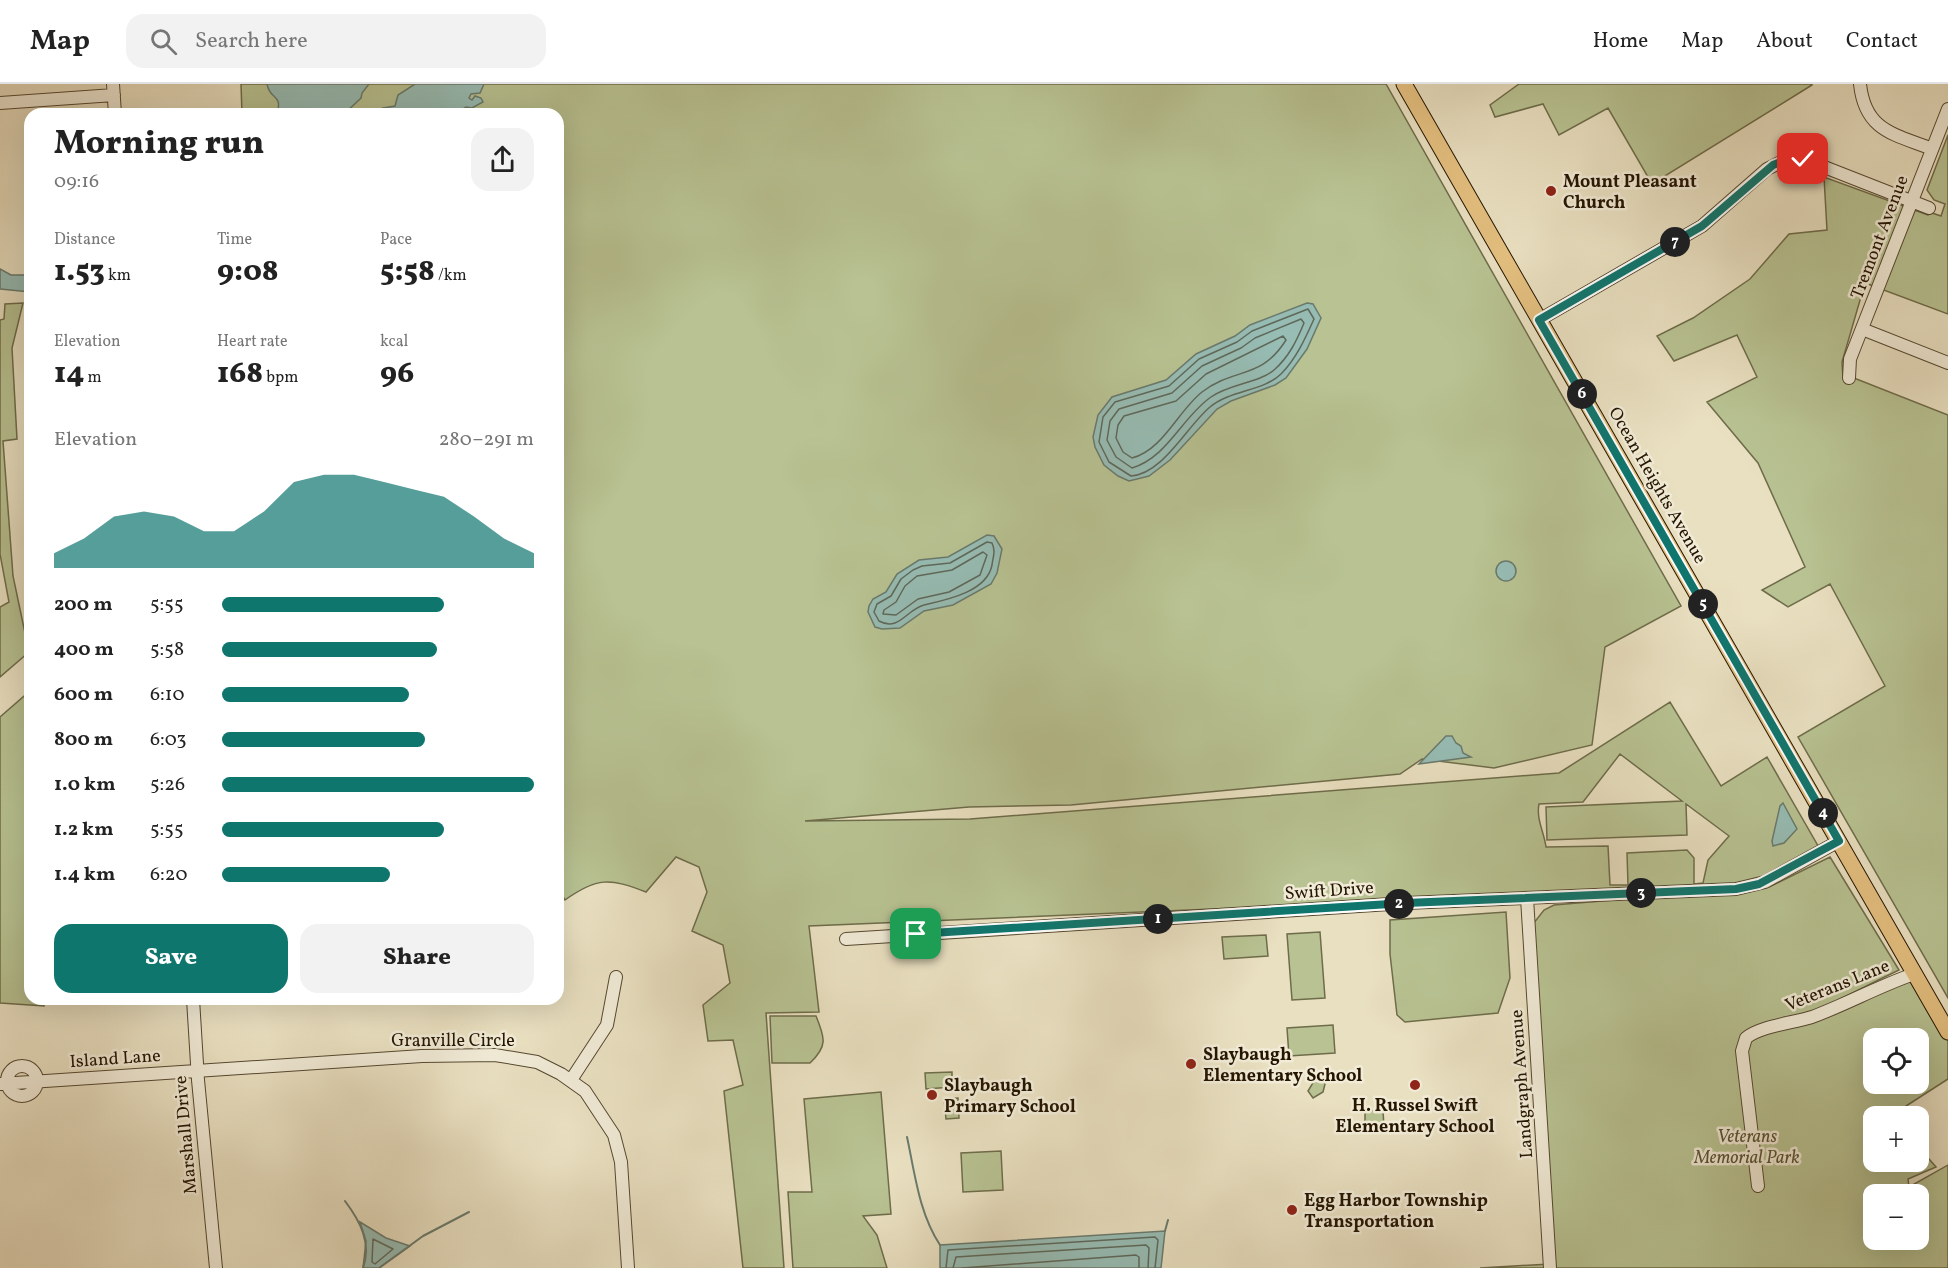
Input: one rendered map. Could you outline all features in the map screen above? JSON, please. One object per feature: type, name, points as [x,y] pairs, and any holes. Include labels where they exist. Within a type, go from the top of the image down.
[{"type":"main road","name":"Ocean Heights Avenue","points":[[1404,84],[1948,1032]]},
{"type":"street","points":[[1860,84],[1866,112],[1877,125],[1932,149]]},
{"type":"street","points":[[0,103],[113,90],[114,108]]},
{"type":"street","name":"Tremont Avenue","points":[[1849,378],[1849,363],[1948,109]]},
{"type":"street","points":[[1539,320],[1702,226],[1767,169],[1783,161],[1809,160],[1929,208]]},
{"type":"street","points":[[1862,329],[1948,363]]},
{"type":"street","name":"Swift Drive","points":[[846,939],[1751,886],[1765,882],[1839,841]]},
{"type":"street","name":"Landgraph Avenue","points":[[1527,898],[1550,1268]]},
{"type":"street","name":"Veterans Lane","points":[[1758,1186],[1742,1051],[1746,1038],[1756,1032],[1815,1016],[1914,974]]},
{"type":"street","points":[[571,1080],[608,1025],[616,977]]},
{"type":"street","name":"Marshall Drive","points":[[193,1005],[197,1070],[216,1268]]},
{"type":"street","name":"Granville Circle","points":[[197,1070],[483,1054],[522,1058],[549,1067],[588,1093],[614,1134],[618,1149],[628,1268]]},
{"type":"street","name":"Island Lane","points":[[22,1066],[34,1073],[36,1082],[33,1091],[24,1096],[15,1094],[4,1083],[10,1073],[22,1066]]},
{"type":"street","name":"Island Lane","points":[[36,1082],[197,1070]]},
{"type":"green space","points":[[241,84],[1386,84],[1681,606],[1605,647],[1592,745],[1494,768],[1422,759],[1400,774],[1071,805],[969,807],[805,821],[970,819],[1559,773],[1670,702],[1721,786],[1767,757],[1821,851],[1775,880],[1666,890],[809,926],[819,1012],[766,1013],[784,1268],[743,1268],[724,1091],[743,1085],[733,1040],[708,1041],[703,1005],[730,983],[723,945],[692,931],[707,892],[699,867],[676,857],[646,892],[623,884],[604,882],[586,887],[565,900],[564,108],[242,108]],"holes":[[[1620,754],[1682,801],[1546,807],[1547,840],[1687,835],[1686,804],[1729,836],[1708,860],[1703,883],[1694,884],[1694,858],[1687,850],[1627,853],[1628,885],[1610,885],[1608,846],[1546,847],[1539,804],[1583,802]]]},
{"type":"green space","points":[[1519,84],[1812,85],[1652,184],[1608,108],[1559,135],[1543,104],[1495,117],[1490,105]]},
{"type":"green space","points":[[1948,135],[1948,314],[1865,283],[1842,362],[1843,378],[1854,378],[1948,415],[1948,998],[1798,737],[1885,686],[1830,584],[1788,607],[1762,590],[1805,567],[1758,463],[1707,402],[1757,377],[1737,335],[1674,361],[1657,336],[1693,318],[1750,279],[1789,234],[1827,230],[1824,177],[1928,215],[1929,212],[1941,216],[1945,204],[1934,200],[1927,190]]},
{"type":"green space","points":[[23,303],[12,348],[17,439],[3,441],[13,576],[24,628],[24,656],[0,677],[0,607],[9,602],[0,554],[0,320],[4,319],[5,304]]},
{"type":"green space","points":[[24,696],[24,1005],[0,1003],[0,717]]},
{"type":"green space","name":"Veterans Memorial Park","points":[[1830,857],[1899,970],[1840,999],[1914,974],[1948,1032],[1948,1079],[1929,1091],[1929,1028],[1863,1028],[1863,1094],[1925,1094],[1906,1106],[1863,1106],[1863,1172],[1924,1172],[1908,1179],[1909,1184],[1863,1184],[1863,1250],[1929,1250],[1929,1184],[1914,1184],[1948,1165],[1948,1268],[1480,1268],[1550,1264],[1533,924],[1544,910],[1554,905],[1769,887]]},
{"type":"green space","points":[[1506,912],[1510,978],[1498,1013],[1405,1022],[1397,1015],[1390,954],[1390,920]]},
{"type":"green space","points":[[1320,932],[1325,998],[1292,1000],[1287,934]]},
{"type":"green space","points":[[1266,935],[1268,956],[1224,959],[1222,937]]},
{"type":"green space","points":[[770,1016],[816,1016],[823,1041],[820,1052],[810,1063],[772,1063]]},
{"type":"green space","points":[[1333,1025],[1335,1053],[1289,1056],[1287,1028]]},
{"type":"green space","points":[[952,1072],[952,1087],[926,1089],[925,1073]]},
{"type":"green space","points":[[1317,1076],[1321,1077],[1325,1084],[1323,1092],[1313,1098],[1308,1091]]},
{"type":"green space","points":[[881,1092],[891,1214],[863,1216],[877,1235],[887,1268],[793,1268],[788,1192],[812,1192],[804,1099]]},
{"type":"green space","points":[[958,1098],[959,1118],[946,1119],[944,1099]]},
{"type":"green space","points":[[1383,1110],[1384,1128],[1365,1129],[1365,1111]]},
{"type":"green space","points":[[1001,1151],[1003,1190],[963,1192],[961,1153]]},
{"type":"green space","name":"Veterans Memorial Park","points":[[1929,1159],[1936,1167],[1929,1170]]},
{"type":"water","points":[[267,84],[369,84],[361,98],[350,108],[278,108],[277,100]]},
{"type":"water","points":[[415,84],[484,84],[480,93],[471,94],[469,98],[472,100],[475,96],[481,98],[483,102],[472,108],[383,108],[395,106],[398,95]]},
{"type":"water","points":[[0,269],[11,275],[24,275],[24,291],[0,289]]},
{"type":"water","points":[[1307,303],[1313,304],[1321,318],[1307,349],[1286,378],[1275,385],[1231,401],[1217,409],[1170,460],[1149,476],[1129,481],[1104,465],[1093,437],[1098,415],[1112,397],[1166,380],[1196,354],[1235,336],[1250,325]]},
{"type":"water","points":[[987,535],[994,536],[1002,549],[997,573],[991,584],[953,605],[924,611],[900,628],[875,627],[868,612],[869,606],[873,599],[886,592],[897,574],[919,560],[948,557]]},
{"type":"water","points":[[1502,561],[1510,561],[1516,567],[1516,575],[1510,581],[1502,581],[1496,575],[1496,567]]},
{"type":"water","points":[[1446,736],[1452,736],[1461,746],[1463,753],[1471,757],[1419,764]]},
{"type":"water","points":[[1783,803],[1797,829],[1784,843],[1773,846],[1772,841],[1780,806]]},
{"type":"water","points":[[360,1222],[386,1238],[410,1246],[379,1268],[363,1268],[366,1241]]},
{"type":"water","points":[[1165,1231],[1161,1268],[940,1268],[940,1245]]},
{"type":"waterway","points":[[907,1137],[922,1207],[940,1245]]},
{"type":"waterway","points":[[345,1201],[363,1233],[366,1250],[363,1268]]},
{"type":"waterway","points":[[379,1268],[423,1236],[469,1212]]},
{"type":"waterway","points":[[1165,1231],[1168,1220]]},
{"type":"place","name":"Mount Pleasant Church","points":[[1551,191]]},
{"type":"place","name":"Slaybaugh Elementary School","points":[[1191,1064]]},
{"type":"place","name":"H. Russel Swift Elementary School","points":[[1415,1085]]},
{"type":"place","name":"Slaybaugh Primary School","points":[[932,1095]]},
{"type":"place","name":"Egg Harbor Township Transportation","points":[[1292,1210]]},
{"type":"route","points":[[916,934],[1406,903],[1736,889],[1759,884],[1839,841],[1539,320],[1702,226],[1773,165],[1786,160],[1803,159]]}]
